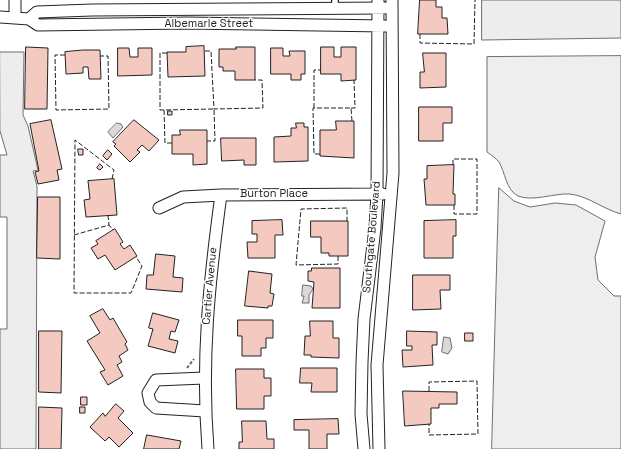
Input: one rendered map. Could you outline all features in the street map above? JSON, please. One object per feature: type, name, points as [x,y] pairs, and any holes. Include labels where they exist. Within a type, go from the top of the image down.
[{"type":"street","points":[[15,0],[15,17]]},
{"type":"street","points":[[187,4],[187,23]]},
{"type":"street","name":"Albemarle Street","points":[[29,19],[37,12],[187,4],[392,4]]},
{"type":"street","points":[[335,4],[335,24]]},
{"type":"street","name":"Southgate Boulevard","points":[[364,449],[362,414],[363,343],[378,194],[378,4]]},
{"type":"street","name":"Southgate Boulevard","points":[[379,449],[377,415],[377,358],[379,320],[392,194],[392,4]]},
{"type":"street","points":[[256,5],[256,24]]},
{"type":"street","points":[[139,6],[144,24]]},
{"type":"street","points":[[81,10],[82,25]]},
{"type":"street","name":"Albemarle Street","points":[[0,17],[29,19],[38,25],[187,23],[392,26]]},
{"type":"street","name":"Burton Place","points":[[159,208],[183,197],[221,195],[392,194]]},
{"type":"street","name":"Cartier Avenue","points":[[208,449],[204,378],[208,295],[221,195]]},
{"type":"street","points":[[204,378],[156,380],[148,392],[150,402],[156,408],[205,411]]},
{"type":"shaded area","points":[[482,0],[621,0],[621,38],[482,40]]},
{"type":"shaded area","points":[[0,52],[24,52],[23,115],[28,126],[38,170],[33,171],[37,186],[36,449],[0,449],[0,329],[7,329],[7,217],[0,217],[0,155],[7,155],[0,131]]},
{"type":"shaded area","points":[[621,56],[621,214],[577,195],[564,194],[537,198],[524,198],[514,193],[508,185],[499,162],[487,152],[487,57]]},
{"type":"shaded area","points":[[117,123],[121,124],[123,127],[113,138],[108,132]]},
{"type":"shaded area","points":[[499,188],[514,201],[530,207],[555,203],[576,205],[605,221],[595,257],[598,280],[614,296],[621,296],[621,449],[492,449]]},
{"type":"shaded area","points":[[303,285],[311,286],[313,289],[309,295],[309,303],[302,303],[304,296],[302,296]]},
{"type":"shaded area","points":[[444,337],[450,338],[452,348],[448,354],[442,352]]},
{"type":"building","points":[[420,0],[436,0],[436,7],[442,7],[442,18],[447,18],[448,34],[418,34]]},
{"type":"building","points":[[204,46],[205,76],[168,77],[167,52],[186,52],[186,47]]},
{"type":"building","points":[[26,47],[48,48],[47,109],[25,109]]},
{"type":"building","points":[[236,47],[255,47],[255,80],[235,80],[235,71],[223,71],[223,67],[219,67],[219,49],[236,49]]},
{"type":"building","points":[[321,47],[334,47],[334,57],[341,57],[341,47],[356,47],[356,80],[341,81],[341,74],[321,74]]},
{"type":"building","points":[[118,48],[129,48],[130,57],[138,57],[138,48],[152,48],[152,75],[118,76]]},
{"type":"building","points":[[271,48],[283,48],[283,56],[290,56],[289,51],[305,51],[305,74],[301,74],[301,80],[291,80],[291,74],[271,74]]},
{"type":"building","points":[[100,50],[101,79],[89,79],[88,67],[83,67],[83,73],[66,74],[65,52]]},
{"type":"building","points":[[423,53],[446,53],[446,87],[420,88],[420,72],[424,72]]},
{"type":"building","points":[[419,107],[452,107],[452,123],[443,123],[443,141],[419,141]]},
{"type":"building","points":[[168,111],[172,111],[172,115],[168,115]]},
{"type":"building","points":[[51,120],[62,169],[57,170],[59,180],[38,184],[35,172],[39,171],[30,124]]},
{"type":"building","points":[[134,120],[159,140],[149,151],[142,145],[137,150],[140,152],[130,162],[114,146],[116,144],[113,142]]},
{"type":"building","points":[[336,121],[354,121],[354,158],[320,156],[320,130],[336,130]]},
{"type":"building","points":[[296,123],[304,123],[304,127],[308,127],[308,161],[274,162],[274,137],[291,136],[291,128],[296,128]]},
{"type":"building","points":[[180,130],[207,130],[207,164],[193,165],[193,154],[172,154],[172,135],[180,135]]},
{"type":"building","points":[[221,138],[256,138],[256,165],[244,165],[244,160],[222,161]]},
{"type":"building","points":[[78,149],[83,149],[83,155],[79,155]]},
{"type":"building","points":[[108,150],[112,154],[107,160],[103,156]]},
{"type":"building","points":[[100,164],[103,167],[100,170],[97,168]]},
{"type":"building","points":[[454,165],[453,194],[455,194],[455,205],[426,205],[424,179],[427,179],[427,166]]},
{"type":"building","points":[[114,179],[117,215],[86,217],[84,200],[90,199],[88,181]]},
{"type":"building","points":[[38,197],[60,197],[60,259],[37,258]]},
{"type":"building","points":[[282,220],[283,235],[275,235],[275,258],[248,258],[247,242],[257,242],[257,234],[252,234],[252,221]]},
{"type":"building","points":[[456,220],[456,236],[453,236],[453,258],[424,258],[424,221]]},
{"type":"building","points":[[311,221],[348,221],[348,256],[329,256],[329,253],[321,253],[321,237],[311,237]]},
{"type":"building","points":[[115,229],[123,242],[120,244],[124,249],[130,245],[137,256],[115,270],[105,255],[98,259],[91,248],[98,244],[96,241]]},
{"type":"building","points":[[156,254],[175,256],[173,277],[183,278],[182,292],[146,289],[147,275],[153,275]]},
{"type":"building","points":[[312,268],[340,268],[340,308],[312,308],[314,282],[308,281],[308,271],[311,271]]},
{"type":"building","points":[[249,271],[272,274],[270,293],[274,294],[272,306],[268,306],[268,308],[245,306]]},
{"type":"building","points":[[413,275],[450,275],[450,290],[440,290],[441,309],[413,310]]},
{"type":"building","points":[[103,309],[110,320],[113,318],[127,342],[125,344],[128,350],[119,356],[122,362],[117,365],[123,376],[108,385],[100,372],[105,370],[87,341],[100,333],[90,316]]},
{"type":"building","points":[[153,313],[179,320],[175,332],[171,331],[169,339],[178,341],[175,353],[148,346],[153,329],[149,328]]},
{"type":"building","points":[[238,320],[273,320],[273,338],[266,338],[266,348],[261,348],[261,356],[242,356],[242,336],[238,336]]},
{"type":"building","points":[[310,321],[333,321],[333,338],[339,338],[339,358],[311,357],[311,355],[304,355],[305,336],[310,336]]},
{"type":"building","points":[[39,331],[62,331],[61,393],[39,392]]},
{"type":"building","points":[[407,331],[437,332],[437,345],[432,345],[433,365],[403,367],[402,350],[412,350],[412,346],[407,346]]},
{"type":"building","points":[[465,333],[473,333],[473,341],[465,341]]},
{"type":"building","points":[[301,368],[337,368],[337,392],[311,392],[312,383],[300,383]]},
{"type":"building","points":[[236,369],[264,369],[264,378],[271,378],[271,396],[264,396],[264,409],[237,409]]},
{"type":"building","points":[[403,391],[457,392],[457,404],[439,404],[439,408],[431,408],[431,424],[405,426]]},
{"type":"building","points":[[81,397],[87,397],[87,405],[81,405]]},
{"type":"building","points":[[116,404],[124,411],[118,418],[133,433],[119,447],[109,437],[105,441],[90,427],[103,413],[105,416]]},
{"type":"building","points":[[39,407],[62,408],[61,449],[39,449]]},
{"type":"building","points":[[80,407],[85,407],[85,413],[80,413]]},
{"type":"building","points":[[338,419],[339,434],[327,434],[327,449],[309,449],[309,430],[294,430],[294,420]]},
{"type":"building","points":[[242,421],[266,421],[267,439],[274,439],[274,449],[239,449],[239,442],[242,442]]},
{"type":"building","points":[[147,435],[181,441],[179,449],[144,449]]},
{"type":"fence","points":[[420,34],[420,43],[474,44],[475,0]]},
{"type":"fence","points":[[205,51],[211,51],[214,109],[263,108],[262,80],[255,80]]},
{"type":"fence","points":[[164,110],[160,110],[160,53],[167,53]]},
{"type":"fence","points":[[65,55],[55,55],[56,110],[109,109],[108,56],[100,56]]},
{"type":"fence","points":[[314,108],[314,70],[321,70]]},
{"type":"fence","points":[[351,108],[355,108],[354,80]]},
{"type":"fence","points":[[320,154],[314,154],[313,108],[351,108],[352,121]]},
{"type":"fence","points":[[172,143],[165,143],[164,110],[214,109],[215,141],[207,141]]},
{"type":"fence","points":[[112,179],[114,170],[75,140],[74,293],[131,293],[142,266],[136,257]]},
{"type":"fence","points":[[453,165],[453,159],[477,159],[477,214],[454,214],[454,205]]},
{"type":"fence","points":[[338,256],[338,264],[296,265],[301,209],[347,208],[347,221]]},
{"type":"fence","points":[[108,215],[109,225]]},
{"type":"fence","points":[[74,235],[109,225],[113,230]]},
{"type":"fence","points":[[429,391],[429,382],[477,381],[478,434],[429,435],[429,424]]}]
